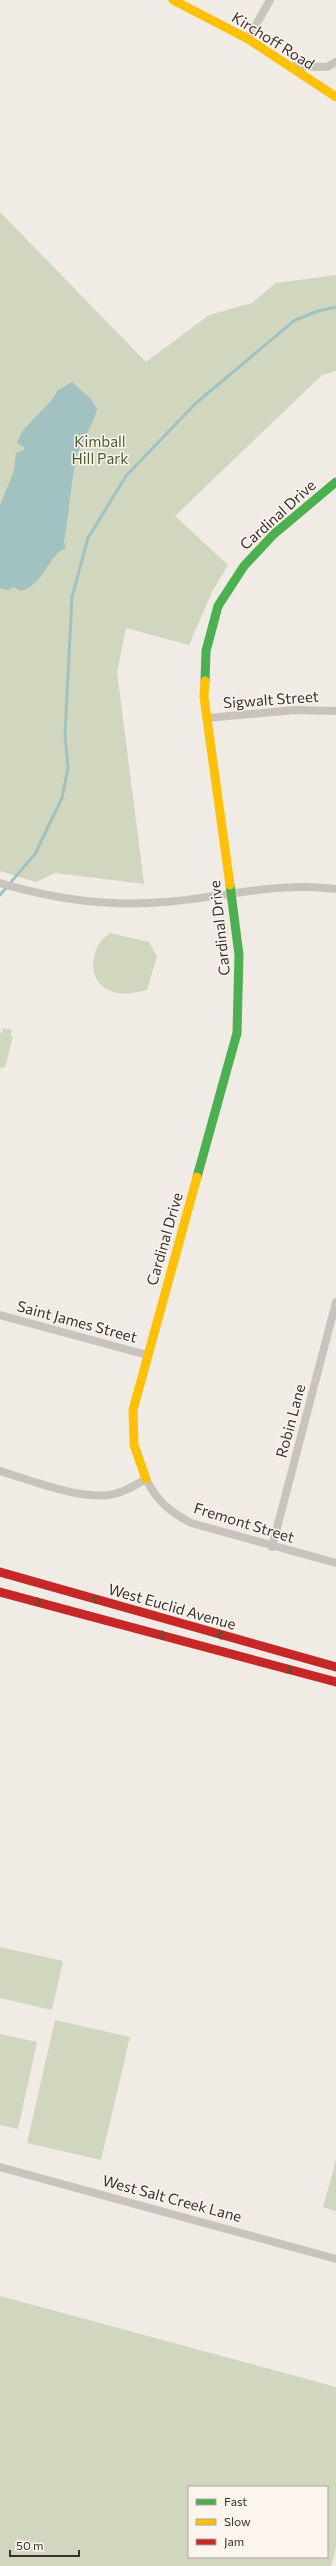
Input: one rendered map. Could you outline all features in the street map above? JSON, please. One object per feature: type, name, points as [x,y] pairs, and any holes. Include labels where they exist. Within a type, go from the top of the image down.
[{"type":"street","name":"Kirchoff Road","points":[[173,0],[248,39],[336,97]]},
{"type":"street","points":[[248,39],[270,0]]},
{"type":"street","points":[[289,66],[327,67],[336,62]]},
{"type":"street","name":"Cardinal Drive","points":[[146,1479],[134,1445],[133,1410],[237,1033],[239,955],[207,718],[203,677],[206,650],[212,623],[226,590],[257,549],[336,482]]},
{"type":"street","name":"Sigwalt Street","points":[[207,718],[295,710],[336,711]]},
{"type":"street","points":[[2,884],[61,899],[113,904],[164,902],[231,895],[284,887],[336,889]]},
{"type":"street","name":"Robin Lane","points":[[272,1547],[336,1302]]},
{"type":"street","name":"Saint James Street","points":[[0,1315],[147,1355]]},
{"type":"street","points":[[0,1471],[76,1492],[97,1496],[118,1493],[146,1479]]},
{"type":"street","name":"Fremont Street","points":[[146,1479],[161,1503],[173,1514],[191,1523],[272,1547],[336,1563]]},
{"type":"street","name":"West Euclid Avenue","points":[[0,1572],[336,1667]]},
{"type":"street","name":"West Euclid Avenue","points":[[0,1592],[336,1682]]},
{"type":"street","name":"West Salt Creek Lane","points":[[0,2167],[336,2259]]},
{"type":"green space","name":"Kimball Hill Park","points":[[0,212],[146,362],[209,315],[252,303],[276,283],[336,275],[336,371],[322,375],[175,516],[228,565],[212,592],[189,645],[126,628],[117,672],[144,884],[55,873],[36,882],[0,871]]},
{"type":"green space","points":[[110,933],[149,942],[157,957],[147,990],[117,993],[108,990],[101,985],[96,978],[93,962],[95,953],[98,945]]},
{"type":"green space","points":[[3,1028],[12,1030],[10,1035],[13,1036],[5,1068],[1,1067],[0,1071],[0,1032],[2,1033]]},
{"type":"green space","points":[[0,1947],[63,1961],[52,2010],[0,1998]]},
{"type":"green space","points":[[55,2020],[130,2037],[101,2160],[27,2143]]},
{"type":"green space","points":[[0,2034],[37,2042],[18,2129],[0,2125]]},
{"type":"green space","points":[[336,2160],[336,2211],[323,2207]]},
{"type":"green space","points":[[0,2296],[336,2387],[336,2548],[331,2566],[0,2566]]},
{"type":"water","points":[[72,382],[90,398],[97,409],[93,422],[80,447],[76,460],[64,542],[66,548],[60,551],[35,583],[28,588],[20,591],[14,587],[8,590],[0,588],[0,505],[14,471],[16,453],[24,450],[24,447],[17,443],[23,430],[52,400],[58,390]]},
{"type":"waterway","points":[[0,895],[35,854],[62,798],[68,768],[65,734],[72,597],[88,538],[126,476],[196,403],[295,320],[318,311],[336,307]]},
{"type":"traffic: fast","points":[[205,681],[206,651],[218,606],[244,566],[274,534],[336,482]]},
{"type":"traffic: fast","points":[[197,1177],[237,1033],[239,955],[230,885]]},
{"type":"traffic: slow","points":[[173,0],[248,39],[336,97]]},
{"type":"traffic: slow","points":[[205,681],[204,697],[230,885]]},
{"type":"traffic: slow","points":[[146,1479],[134,1445],[133,1410],[197,1177]]},
{"type":"traffic: jam","points":[[0,1572],[336,1667]]},
{"type":"traffic: jam","points":[[0,1592],[336,1682]]}]
